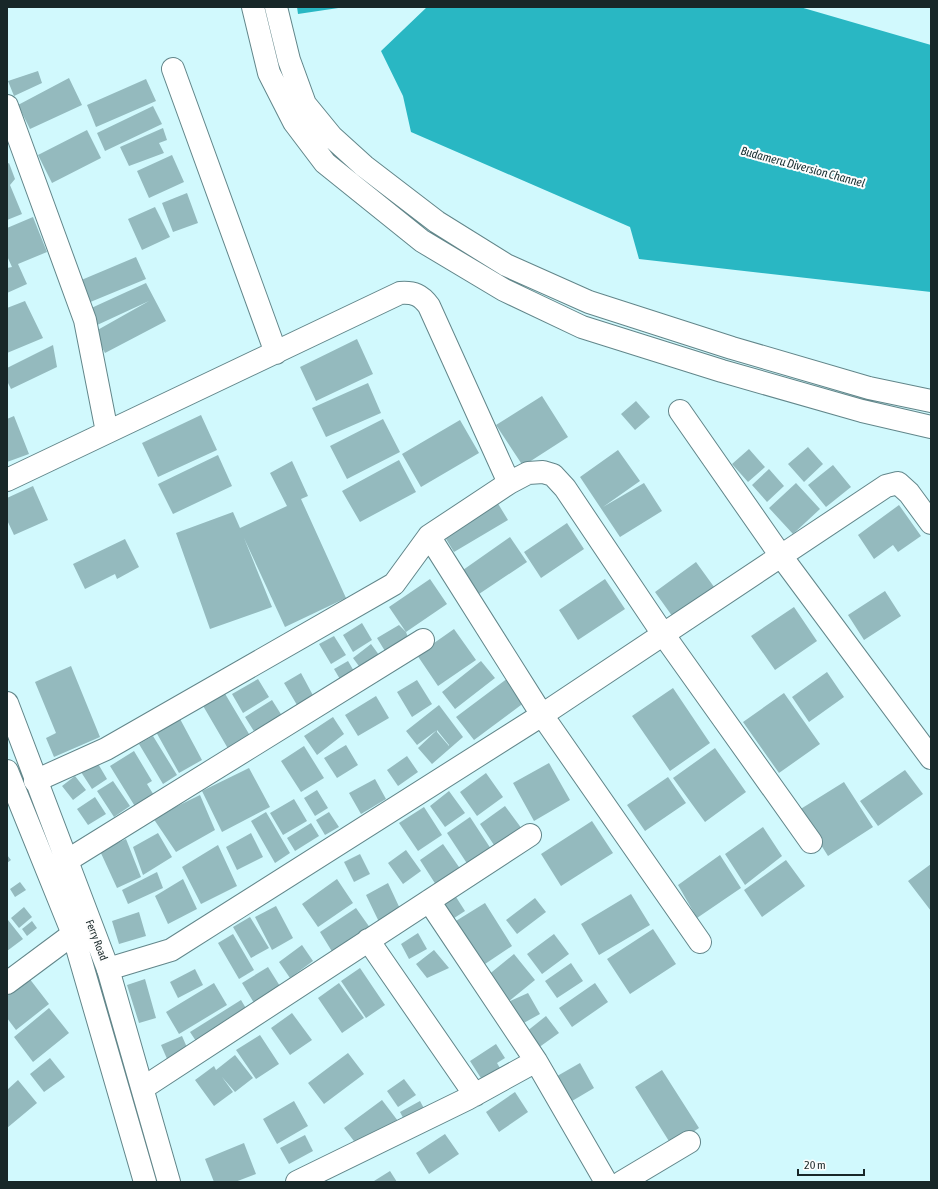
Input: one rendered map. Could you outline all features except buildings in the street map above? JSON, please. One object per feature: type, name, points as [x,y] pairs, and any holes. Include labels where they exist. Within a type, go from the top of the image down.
[{"type":"street","points":[[253,7],[269,73],[294,122],[325,163],[422,241],[504,290],[582,327],[722,371],[862,411],[931,428]]},
{"type":"street","points":[[276,7],[289,60],[305,104],[332,137],[364,166],[438,222],[506,265],[589,302],[869,388],[931,401]]},
{"type":"street","points":[[172,69],[276,353]]},
{"type":"street","points":[[7,106],[85,320],[107,432]]},
{"type":"street","points":[[7,480],[400,293],[411,292],[422,296],[429,306],[509,483]]},
{"type":"street","points":[[680,411],[781,556],[931,758]]},
{"type":"street","points":[[8,773],[33,774],[106,749],[394,584],[429,536],[509,483],[528,473],[543,472],[553,475],[566,488],[663,634],[811,842]]},
{"type":"street","points":[[108,969],[171,950],[542,716],[886,486],[898,483],[909,493],[931,523]]},
{"type":"street","points":[[429,536],[542,716],[700,942]]},
{"type":"street","points":[[68,860],[423,640]]},
{"type":"street","name":"Ferry Road","points":[[7,703],[33,774],[68,860],[82,930],[144,1182]]},
{"type":"street","name":"Ferry Road","points":[[8,773],[82,930],[108,969],[169,1182]]},
{"type":"street","points":[[143,1088],[530,835]]},
{"type":"street","points":[[429,901],[536,1061],[606,1182]]},
{"type":"street","points":[[7,983],[82,930]]},
{"type":"street","points":[[368,940],[474,1095]]},
{"type":"street","points":[[297,1182],[474,1095],[536,1061]]},
{"type":"street","points":[[622,1182],[690,1142]]},
{"type":"water","points":[[297,7],[345,7],[298,14]]},
{"type":"water","name":"Budameru Diversion Channel","points":[[427,7],[800,7],[931,45],[931,292],[639,259],[630,227],[411,132],[403,96],[381,51]]}]
